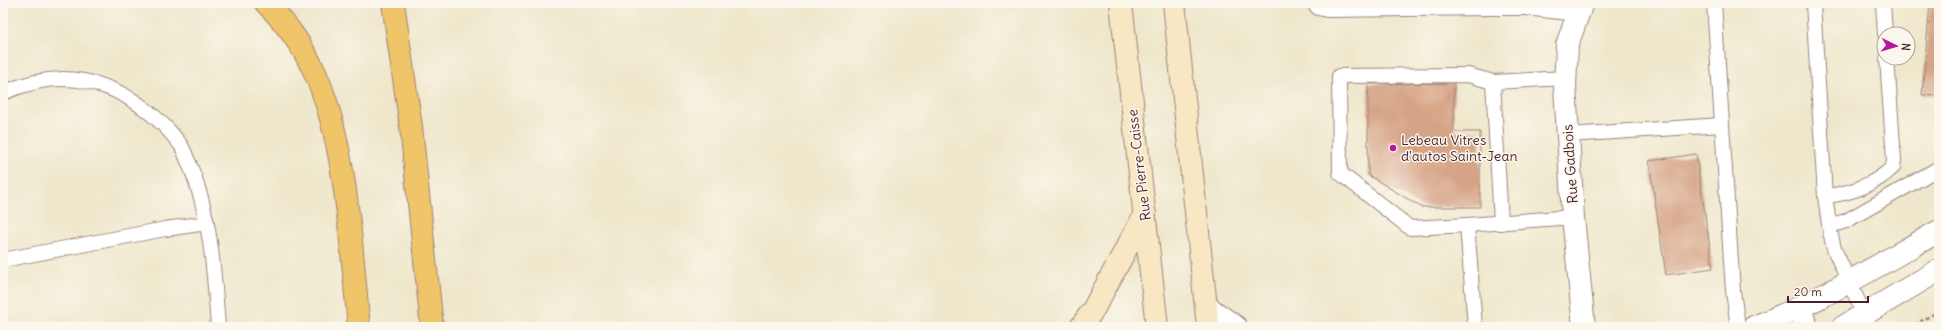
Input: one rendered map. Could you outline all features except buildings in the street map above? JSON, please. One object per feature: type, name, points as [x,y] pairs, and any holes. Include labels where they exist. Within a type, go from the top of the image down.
[{"type":"highway","points":[[266,3],[293,34],[305,53],[316,75],[325,100],[333,130],[344,192],[359,327]]},
{"type":"highway","points":[[393,3],[411,127],[432,327]]},
{"type":"main road","name":"Rue Pierre-Caisse","points":[[1121,3],[1157,327]]},
{"type":"main road","points":[[1174,3],[1208,317]]},
{"type":"main road","points":[[1081,327],[1093,310],[1145,214]]},
{"type":"street","name":"Rue Gadbois","points":[[1580,9],[1567,45],[1565,78],[1573,217],[1584,327]]},
{"type":"street","points":[[1754,327],[1793,320],[1848,282],[1939,231]]},
{"type":"street","points":[[1843,327],[1939,270]]},
{"type":"street","points":[[1208,317],[1236,327]]},
{"type":"lane","points":[[1314,3],[1318,8],[1327,10],[1488,6],[1580,9]]},
{"type":"lane","points":[[1714,3],[1733,291],[1738,327]]},
{"type":"lane","points":[[1813,3],[1825,196],[1829,226],[1834,249],[1864,314]]},
{"type":"lane","points":[[1883,3],[1884,26]]},
{"type":"lane","points":[[1825,196],[1858,190],[1893,167],[1894,160],[1888,66]]},
{"type":"lane","points":[[1565,78],[1493,82],[1468,75],[1339,76],[1340,173],[1410,228],[1573,217]]},
{"type":"lane","points":[[3,93],[20,85],[57,78],[90,81],[123,93],[143,107],[181,144],[196,178],[207,223],[218,327]]},
{"type":"lane","points":[[1493,82],[1501,223]]},
{"type":"lane","points":[[1568,135],[1722,125]]},
{"type":"lane","points":[[1829,226],[1846,221],[1939,168]]},
{"type":"lane","points":[[3,260],[164,229],[207,223]]},
{"type":"lane","points":[[1467,225],[1475,327]]},
{"type":"path","points":[[1910,327],[1939,311]]},
{"type":"place","name":"Lebeau Vitres d'autos Saint-Jean","points":[[1393,148]]}]
